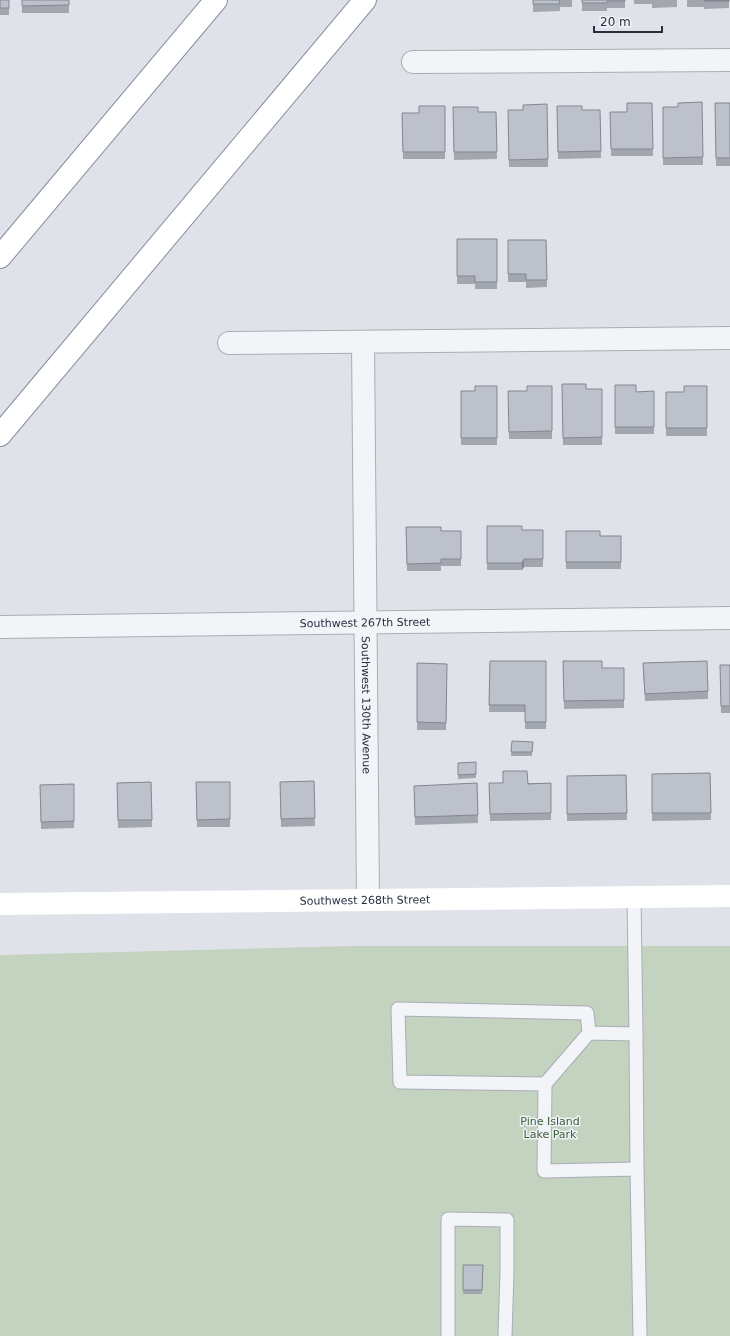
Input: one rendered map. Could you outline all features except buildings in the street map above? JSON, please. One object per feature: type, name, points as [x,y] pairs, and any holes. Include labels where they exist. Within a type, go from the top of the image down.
[{"type":"main road","points":[[0,257],[216,0]]},
{"type":"main road","points":[[0,435],[365,0]]},
{"type":"main road","name":"Southwest 268th Street","points":[[0,904],[730,896]]},
{"type":"street","points":[[413,62],[730,60]]},
{"type":"street","points":[[229,343],[730,338]]},
{"type":"street","name":"Southwest 130th Avenue","points":[[363,342],[368,899]]},
{"type":"street","name":"Southwest 267th Street","points":[[0,627],[730,618]]},
{"type":"lane","points":[[634,897],[640,1336]]},
{"type":"lane","points":[[545,1084],[400,1082],[398,1009],[587,1013],[589,1033],[545,1084],[544,1171],[637,1169]]},
{"type":"lane","points":[[589,1033],[636,1034]]},
{"type":"lane","points":[[448,1336],[448,1219],[507,1220],[505,1336]]},
{"type":"green space","name":"Pine Island Lake Park","points":[[349,946],[730,946],[730,1336],[0,1336],[0,955]]}]
